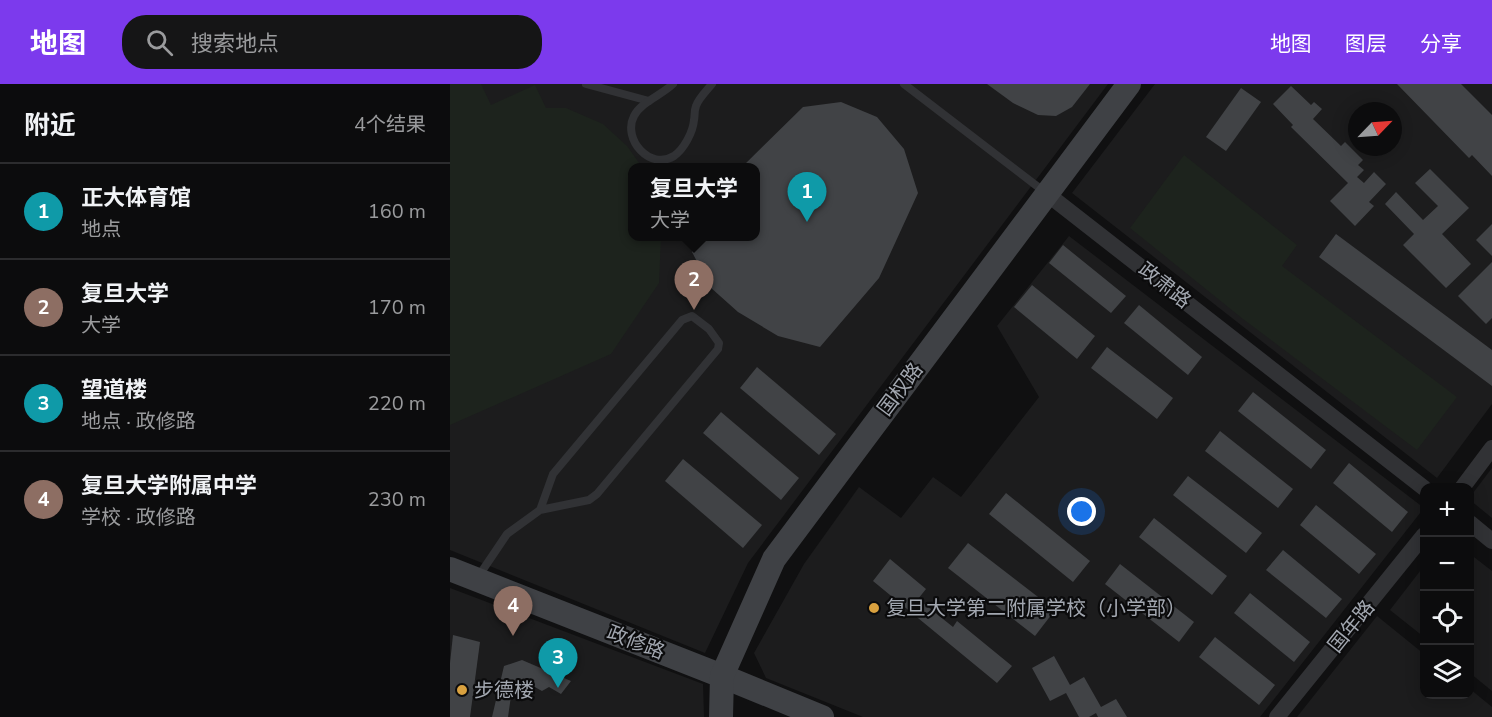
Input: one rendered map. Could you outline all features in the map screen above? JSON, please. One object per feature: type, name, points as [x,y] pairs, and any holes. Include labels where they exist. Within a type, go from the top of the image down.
[{"type":"street","name":"国权路","points":[[721,717],[722,675],[774,559],[1129,84]]},
{"type":"street","name":"政肃路","points":[[1046,193],[1420,484]]},
{"type":"street","points":[[1466,483],[1492,448]]},
{"type":"street","points":[[1474,526],[1492,541]]},
{"type":"street","name":"国年路","points":[[1277,717],[1423,537]]},
{"type":"street","name":"政修路","points":[[450,569],[722,675],[822,717]]},
{"type":"lane","points":[[586,84],[649,101]]},
{"type":"lane","points":[[673,84],[634,115],[631,132],[636,145],[647,156],[663,160],[674,156],[687,140],[694,123],[696,105],[712,84]]},
{"type":"lane","name":"政肃路","points":[[904,84],[1046,193]]},
{"type":"lane","points":[[476,580],[507,534],[540,510],[589,500],[597,494],[718,349],[719,343],[709,329],[692,316],[682,320],[553,474],[540,510]]},
{"type":"shaded area","points":[[450,84],[1108,84],[748,563],[705,653],[450,550]]},
{"type":"shaded area","points":[[450,84],[481,84],[491,105],[535,85],[546,108],[566,108],[603,124],[627,146],[639,163],[628,163],[628,241],[661,241],[659,283],[611,354],[450,425]]},
{"type":"shaded area","points":[[1155,84],[1492,84],[1492,404],[1437,478],[1072,193]]},
{"type":"shaded area","points":[[1184,155],[1297,245],[1282,266],[1457,397],[1417,450],[1243,319],[1130,228]]},
{"type":"shaded area","points":[[1069,236],[1420,505],[1420,513],[1260,717],[863,717],[766,678],[754,653],[804,564],[859,487],[901,518],[933,477],[961,497],[1039,397],[997,326]]},
{"type":"shaded area","points":[[1492,468],[1492,518],[1474,503],[1474,492]]},
{"type":"shaded area","points":[[1474,557],[1492,571],[1492,691],[1474,676]]},
{"type":"shaded area","points":[[1420,571],[1420,634],[1390,610]]},
{"type":"shaded area","points":[[450,588],[703,684],[704,717],[450,717]]},
{"type":"shaded area","points":[[1377,616],[1420,651],[1420,699],[1474,699],[1474,692],[1492,707],[1492,717],[1297,717]]},
{"type":"building","points":[[987,84],[1090,84],[1072,107],[1056,116],[1038,115],[1013,103]]},
{"type":"building","points":[[1397,84],[1461,84],[1492,115],[1492,176],[1472,155],[1469,158]]},
{"type":"building","points":[[1291,86],[1311,105],[1314,102],[1322,109],[1313,119],[1341,146],[1345,142],[1348,145],[1348,156],[1359,156],[1363,160],[1358,165],[1364,170],[1357,177],[1364,183],[1374,172],[1386,184],[1369,202],[1374,206],[1355,226],[1330,201],[1348,183],[1291,127],[1293,125],[1273,104]]},
{"type":"building","points":[[1241,88],[1261,102],[1226,151],[1206,137]]},
{"type":"building","points":[[841,102],[877,117],[904,149],[918,193],[879,278],[820,347],[778,336],[738,312],[710,287],[692,252],[698,241],[760,241],[760,163],[746,163],[803,107]]},
{"type":"building","points":[[1430,169],[1469,208],[1442,234],[1471,264],[1446,288],[1403,245],[1414,234],[1385,204],[1396,192],[1423,220],[1438,206],[1415,183]]},
{"type":"building","points":[[1492,224],[1492,256],[1476,240]]},
{"type":"building","points":[[1336,234],[1492,350],[1492,386],[1319,257]]},
{"type":"building","points":[[1063,245],[1126,296],[1111,313],[1049,263]]},
{"type":"building","points":[[1492,262],[1492,318],[1486,324],[1458,296]]},
{"type":"building","points":[[1032,285],[1095,336],[1077,359],[1014,307]]},
{"type":"building","points":[[1139,305],[1202,357],[1188,375],[1124,323]]},
{"type":"building","points":[[1107,347],[1173,398],[1157,419],[1091,368]]},
{"type":"building","points":[[757,367],[836,434],[819,455],[740,388]]},
{"type":"building","points":[[1253,392],[1326,450],[1311,469],[1238,411]]},
{"type":"building","points":[[721,412],[799,478],[781,500],[703,433]]},
{"type":"building","points":[[1220,431],[1293,489],[1278,508],[1205,451]]},
{"type":"building","points":[[683,459],[762,525],[743,548],[665,481]]},
{"type":"building","points":[[1349,463],[1408,512],[1392,532],[1333,483]]},
{"type":"building","points":[[1188,476],[1262,533],[1246,553],[1173,495]]},
{"type":"building","points":[[1006,493],[1090,561],[1073,582],[989,514]]},
{"type":"building","points":[[1316,505],[1376,554],[1359,574],[1300,525]]},
{"type":"building","points":[[1154,518],[1227,576],[1212,595],[1139,537]]},
{"type":"building","points":[[968,543],[1055,610],[1035,636],[948,568]]},
{"type":"building","points":[[1283,550],[1342,599],[1326,618],[1266,570]]},
{"type":"building","points":[[890,559],[926,589],[918,599],[953,627],[957,621],[1012,666],[997,683],[873,581]]},
{"type":"building","points":[[1120,564],[1194,622],[1179,642],[1105,584]]},
{"type":"building","points":[[1250,593],[1310,642],[1294,662],[1234,613]]},
{"type":"building","name":"步德楼","points":[[453,635],[480,642],[470,717],[450,717],[450,663]]},
{"type":"building","points":[[1215,637],[1275,685],[1259,705],[1199,657]]},
{"type":"building","points":[[1054,656],[1070,685],[1084,677],[1101,707],[1116,699],[1127,717],[1098,717],[1096,713],[1089,717],[1079,717],[1066,693],[1050,701],[1032,668]]},
{"type":"building","points":[[522,660],[571,681],[561,694],[549,687],[542,691],[522,680],[512,689],[508,717],[492,717],[504,666]]},
{"type":"place","name":"正大体育馆","points":[[807,222]]},
{"type":"place","name":"复旦大学","points":[[694,310]]},
{"type":"place","name":"复旦大学第二附属学校（小学部）","points":[[874,608]]},
{"type":"place","name":"复旦大学附属中学","points":[[513,636]]},
{"type":"place","name":"望道楼","points":[[558,688]]},
{"type":"place","name":"步德楼","points":[[462,690]]}]
